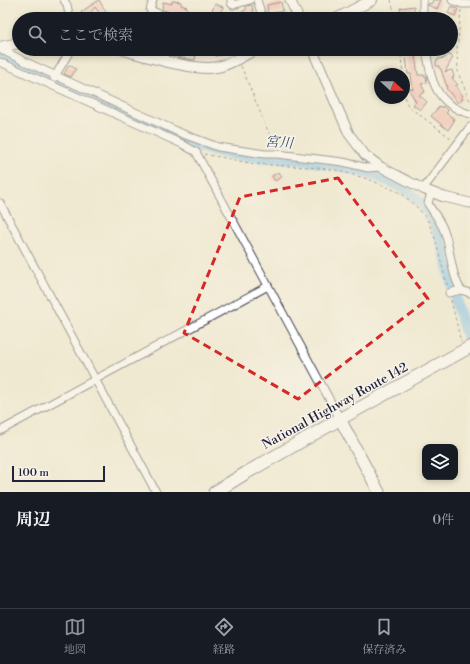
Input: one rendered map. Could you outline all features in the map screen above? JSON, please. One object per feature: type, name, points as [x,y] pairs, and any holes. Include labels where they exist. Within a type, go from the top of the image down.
[{"type":"highway","name":"National Highway Route 142","points":[[215,492],[340,419],[467,348]]},
{"type":"main road","points":[[349,12],[372,0]]},
{"type":"main road","points":[[0,48],[12,45]]},
{"type":"main road","points":[[147,56],[196,67],[210,68],[221,67],[242,56]]},
{"type":"main road","points":[[340,419],[380,492]]},
{"type":"street","points":[[64,0],[68,12]]},
{"type":"street","points":[[153,0],[150,10],[155,12]]},
{"type":"street","points":[[231,0],[232,5],[250,0]]},
{"type":"street","points":[[257,0],[261,12]]},
{"type":"street","points":[[290,0],[296,12]]},
{"type":"street","points":[[423,0],[423,12]]},
{"type":"street","points":[[452,0],[462,4],[470,4]]},
{"type":"street","points":[[0,48],[12,55]]},
{"type":"street","points":[[14,56],[54,80],[188,147],[199,155],[340,419]]},
{"type":"street","points":[[54,80],[67,56]]},
{"type":"street","points":[[163,60],[165,56]]},
{"type":"street","points":[[315,56],[349,134],[365,155],[381,167],[427,190],[444,197],[470,203]]},
{"type":"street","points":[[427,56],[430,76],[435,88],[445,100],[459,111],[470,114]]},
{"type":"street","points":[[0,62],[54,80],[218,147],[265,154],[343,162],[368,168],[381,167]]},
{"type":"street","points":[[470,127],[457,143],[427,190],[427,202],[440,222],[445,234],[457,282],[455,292],[470,293]]},
{"type":"street","points":[[0,203],[156,492]]},
{"type":"street","points":[[0,431],[268,286]]},
{"type":"path","points":[[391,0],[394,12]]},
{"type":"path","points":[[458,50],[462,4]]},
{"type":"path","points":[[401,56],[402,68]]},
{"type":"path","points":[[457,56],[460,78],[470,101]]},
{"type":"path","points":[[238,58],[270,133],[276,154]]},
{"type":"path","points":[[407,104],[409,108],[457,143]]},
{"type":"path","points":[[199,155],[207,154],[255,164],[336,170],[368,179],[400,193],[419,209],[430,225],[455,292],[467,348]]},
{"type":"highlighted area","points":[[338,178],[428,299],[298,399],[184,333],[240,197]]},
{"type":"building","points":[[99,0],[106,12],[99,12],[95,7],[91,12],[81,12]]},
{"type":"building","points":[[433,0],[441,0],[437,9],[428,5],[432,3]]},
{"type":"building","points":[[172,1],[181,2],[181,5],[187,7],[186,12],[172,12],[162,10],[163,2],[172,4]]},
{"type":"building","points":[[281,2],[283,11],[268,12],[267,5]]},
{"type":"building","points":[[215,4],[223,7],[221,12],[211,12]]},
{"type":"building","points":[[252,5],[253,12],[243,12],[246,10],[246,6]]},
{"type":"building","points":[[414,6],[414,12],[401,12],[400,8]]},
{"type":"building","points":[[451,6],[458,9],[457,12],[448,12]]},
{"type":"building","points":[[177,56],[196,56],[195,60]]},
{"type":"building","points":[[406,56],[415,56],[418,75],[424,75],[424,77],[426,76],[427,83],[421,84],[425,92],[419,95],[427,102],[420,110],[413,105],[416,102],[410,92],[410,89],[413,90],[410,68],[407,68]]},
{"type":"building","points":[[446,56],[453,57],[445,72],[452,70],[454,77],[452,78],[458,85],[455,86],[463,96],[461,97],[463,99],[458,103],[446,88],[447,87],[441,69],[439,66],[436,66],[436,61],[438,61],[438,59],[445,58]]},
{"type":"building","points":[[69,65],[76,69],[71,77],[64,74]]},
{"type":"building","points":[[440,106],[442,108],[443,106],[448,111],[446,113],[454,119],[448,130],[431,116]]},
{"type":"building","points":[[279,172],[282,177],[275,181],[272,176]]},
{"type":"waterway","name":"宮川","points":[[0,56],[201,147],[251,157],[297,159],[336,165],[372,174],[404,189],[417,199],[428,212],[437,229],[443,247],[455,298],[468,340]]}]
